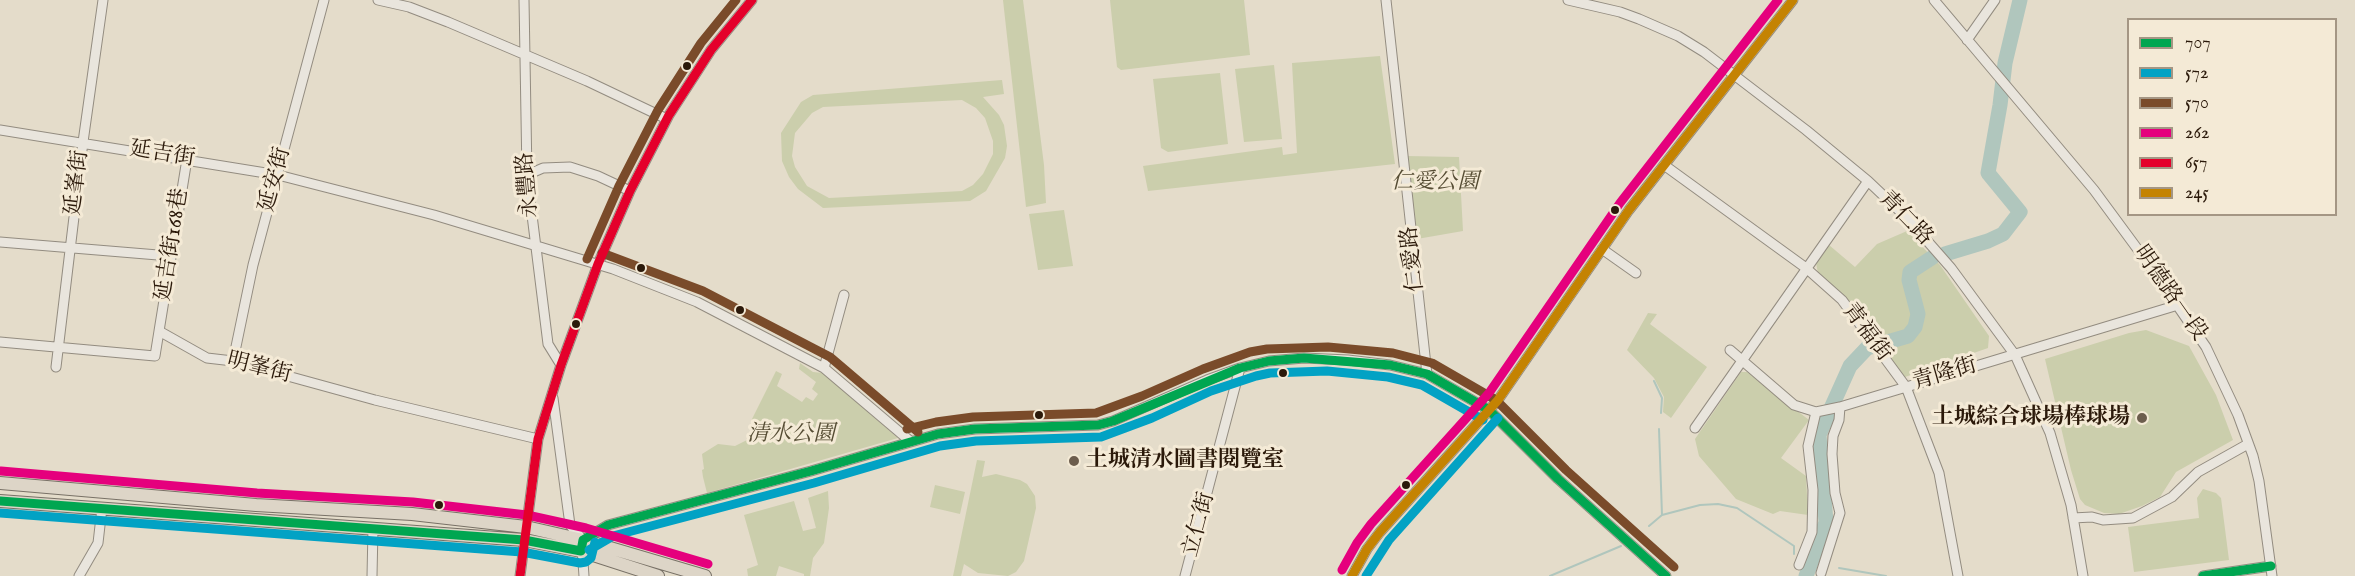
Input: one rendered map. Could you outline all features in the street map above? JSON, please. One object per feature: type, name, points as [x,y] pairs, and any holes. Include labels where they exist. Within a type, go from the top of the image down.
[{"type":"main road","points":[[0,483],[256,505],[412,514],[526,527],[582,545],[705,576]]},
{"type":"main road","points":[[0,501],[582,545],[658,576]]},
{"type":"street","name":"延峯街","points":[[56,367],[83,142],[103,0]]},
{"type":"street","name":"延安街","points":[[233,361],[253,266],[324,0]]},
{"type":"street","points":[[378,0],[448,22],[587,81],[667,119]]},
{"type":"street","name":"永豐路","points":[[524,0],[527,175],[548,344],[561,365]]},
{"type":"street","points":[[520,576],[538,439],[561,365],[598,264],[630,191],[667,119],[711,50],[752,0]]},
{"type":"street","name":"仁愛路","points":[[1386,0],[1427,374]]},
{"type":"street","name":"青仁路","points":[[1568,0],[1620,12],[1651,24],[1695,47],[1735,74],[1868,181],[1908,219],[1951,268],[2015,355],[2050,434],[2073,518],[2083,576]]},
{"type":"street","points":[[1352,576],[1366,549],[1380,531],[1498,400],[1602,249],[1664,165],[1793,0]]},
{"type":"street","name":"明德路一段","points":[[1934,0],[2094,190],[2206,347],[2238,415],[2259,481],[2272,576]]},
{"type":"street","points":[[1967,40],[1995,0]]},
{"type":"street","name":"延吉街","points":[[0,130],[278,175],[434,215],[598,264],[697,302],[824,368],[910,441]]},
{"type":"street","name":"延吉街168巷","points":[[159,331],[187,159]]},
{"type":"street","name":"青福街","points":[[1664,165],[1806,268],[1842,300],[1906,387],[1939,472],[1958,576]]},
{"type":"street","points":[[527,175],[543,168],[570,168],[598,176],[630,191]]},
{"type":"street","points":[[1695,428],[1868,181]]},
{"type":"street","points":[[0,242],[170,256]]},
{"type":"street","points":[[1602,249],[1636,273]]},
{"type":"street","points":[[824,368],[844,295]]},
{"type":"street","name":"青隆街","points":[[1816,412],[2178,305]]},
{"type":"street","points":[[0,342],[155,356],[159,331]]},
{"type":"street","name":"明峯街","points":[[159,331],[207,358],[233,361],[375,400],[538,439]]},
{"type":"street","points":[[1730,350],[1794,405],[1816,412],[1808,446],[1813,490],[1812,532],[1799,565]]},
{"type":"street","points":[[582,545],[608,525],[811,471],[910,441],[938,434],[975,429],[1098,425],[1240,368],[1269,361],[1316,358],[1390,365],[1427,374],[1489,410],[1558,479],[1666,576]]},
{"type":"street","name":"立仁街","points":[[1185,576],[1240,368]]},
{"type":"street","points":[[552,392],[570,525],[582,545],[584,576]]},
{"type":"street","points":[[1821,573],[1840,513],[1835,494],[1832,454],[1833,436],[1839,420],[1839,407]]},
{"type":"street","points":[[2073,518],[2092,517],[2103,520],[2133,518],[2172,497],[2198,472],[2248,444]]},
{"type":"street","points":[[79,576],[98,543],[102,508]]},
{"type":"street","points":[[372,576],[373,529]]},
{"type":"street","points":[[2203,576],[2271,566]]},
{"type":"green space","points":[[1003,0],[1023,0],[1044,165],[1046,203],[1026,207]]},
{"type":"green space","points":[[1110,0],[1244,0],[1250,55],[1121,70],[1117,67]]},
{"type":"green space","points":[[1380,56],[1395,164],[1148,191],[1143,166],[1282,147],[1283,155],[1297,153],[1292,63]]},
{"type":"green space","points":[[1274,65],[1282,139],[1244,142],[1235,69]]},
{"type":"green space","points":[[1220,73],[1228,144],[1168,152],[1161,148],[1153,79]]},
{"type":"green space","points":[[1002,80],[1004,94],[983,97],[999,115],[1004,125],[1007,146],[1005,158],[986,191],[970,201],[823,208],[798,189],[789,177],[782,161],[781,133],[801,102],[813,95]],"holes":[[[962,100],[976,108],[985,118],[993,141],[993,154],[983,174],[973,185],[962,191],[829,198],[807,186],[795,167],[792,156],[795,133],[812,113],[823,107]]]},
{"type":"green space","name":"仁愛公園","points":[[1407,156],[1459,157],[1463,231],[1417,239]]},
{"type":"green space","points":[[1064,210],[1073,266],[1038,270],[1029,214]]},
{"type":"green space","points":[[1907,231],[1940,265],[1989,336],[1988,348],[1905,377],[1818,274],[1816,262],[1829,245],[1855,267],[1877,244]]},
{"type":"green space","points":[[1648,313],[1657,314],[1650,324],[1707,367],[1671,418],[1663,412],[1664,397],[1654,378],[1627,350]]},
{"type":"green space","name":"土城綜合球場棒球場","points":[[2146,330],[2189,346],[2216,395],[2233,440],[2176,472],[2160,497],[2119,514],[2104,513],[2085,505],[2080,499],[2045,359],[2129,333]]},
{"type":"green space","name":"清水公園","points":[[800,363],[813,372],[823,373],[898,438],[707,493],[702,470],[704,469],[702,454],[718,444],[735,446],[757,435],[752,419],[776,371],[782,374],[777,386],[802,402],[806,397],[813,401],[818,394],[812,389],[816,382],[799,369]]},
{"type":"green space","points":[[1741,372],[1747,372],[1809,420],[1781,458],[1806,476],[1808,515],[1780,511],[1773,514],[1736,499],[1699,456],[1695,439]]},
{"type":"green space","points":[[977,460],[985,461],[982,477],[996,474],[1020,480],[1027,484],[1035,496],[1036,508],[1024,561],[1016,572],[1008,576],[978,573],[964,564],[961,576],[953,576]]},
{"type":"green space","points":[[935,485],[965,492],[960,514],[930,507]]},
{"type":"green space","points":[[2203,489],[2216,493],[2221,498],[2229,560],[2134,572],[2128,527],[2199,518],[2197,498]]},
{"type":"green space","points":[[828,491],[829,508],[824,543],[813,558],[810,576],[804,576],[804,574],[779,566],[776,576],[748,576],[747,569],[758,565],[744,515],[794,501],[803,531],[816,528],[808,498]]},
{"type":"waterway","points":[[1945,254],[2003,234],[2020,212],[1988,173],[2005,63],[2020,0]]},
{"type":"waterway","points":[[1806,576],[1826,522],[1819,435],[1850,366],[1867,348],[1908,336],[1915,327],[1918,314],[1909,280],[1910,272],[1933,257]]},
{"type":"waterway","points":[[1654,381],[1662,398],[1661,413]]},
{"type":"waterway","points":[[1659,429],[1662,515]]},
{"type":"waterway","points":[[1649,526],[1662,515],[1700,505],[1718,504],[1737,508],[1794,546],[1794,554]]},
{"type":"waterway","points":[[1550,576],[1621,546]]},
{"type":"waterway","points":[[1839,568],[1886,576]]},
{"type":"transit line","name":"570","points":[[587,259],[619,186],[658,110],[701,43],[736,0]]},
{"type":"transit line","name":"657","points":[[520,576],[538,439],[561,365],[598,264],[630,191],[669,115],[711,50],[752,0]]},
{"type":"transit line","name":"262","points":[[1342,570],[1371,524],[1489,393],[1620,203],[1778,0]]},
{"type":"transit line","name":"245","points":[[1352,576],[1367,549],[1380,532],[1498,400],[1629,210],[1793,0]]},
{"type":"transit line","name":"570","points":[[602,253],[703,291],[830,357],[918,432]]},
{"type":"transit line","name":"570","points":[[907,429],[973,417],[1096,413],[1203,369],[1250,352],[1267,349],[1328,347],[1393,353],[1432,363],[1496,400],[1566,470],[1674,567]]},
{"type":"transit line","name":"707","points":[[583,540],[608,525],[811,471],[938,434],[975,429],[1098,425],[1113,421],[1240,368],[1269,361],[1304,358],[1390,365],[1427,374],[1489,410],[1558,479],[1666,576]]},
{"type":"transit line","name":"572","points":[[589,550],[613,536],[814,483],[940,446],[976,441],[1101,437],[1152,418],[1211,391],[1270,373],[1327,371],[1388,377],[1422,385],[1483,420]]},
{"type":"transit line","name":"572","points":[[1366,576],[1389,540],[1498,418]]},
{"type":"transit line","name":"262","points":[[1,471],[257,493],[413,502],[527,515],[586,528],[708,564]]},
{"type":"transit line","name":"707","points":[[0,501],[524,540],[581,551],[583,540]]},
{"type":"transit line","name":"572","points":[[0,513],[522,552],[580,563],[591,558],[595,542]]},
{"type":"transit line","name":"707","points":[[2203,576],[2271,566]]},
{"type":"place","name":"土城綜合球場棒球場","points":[[2142,418]]},
{"type":"place","name":"土城清水圖書閱覽室","points":[[1074,461]]}]
